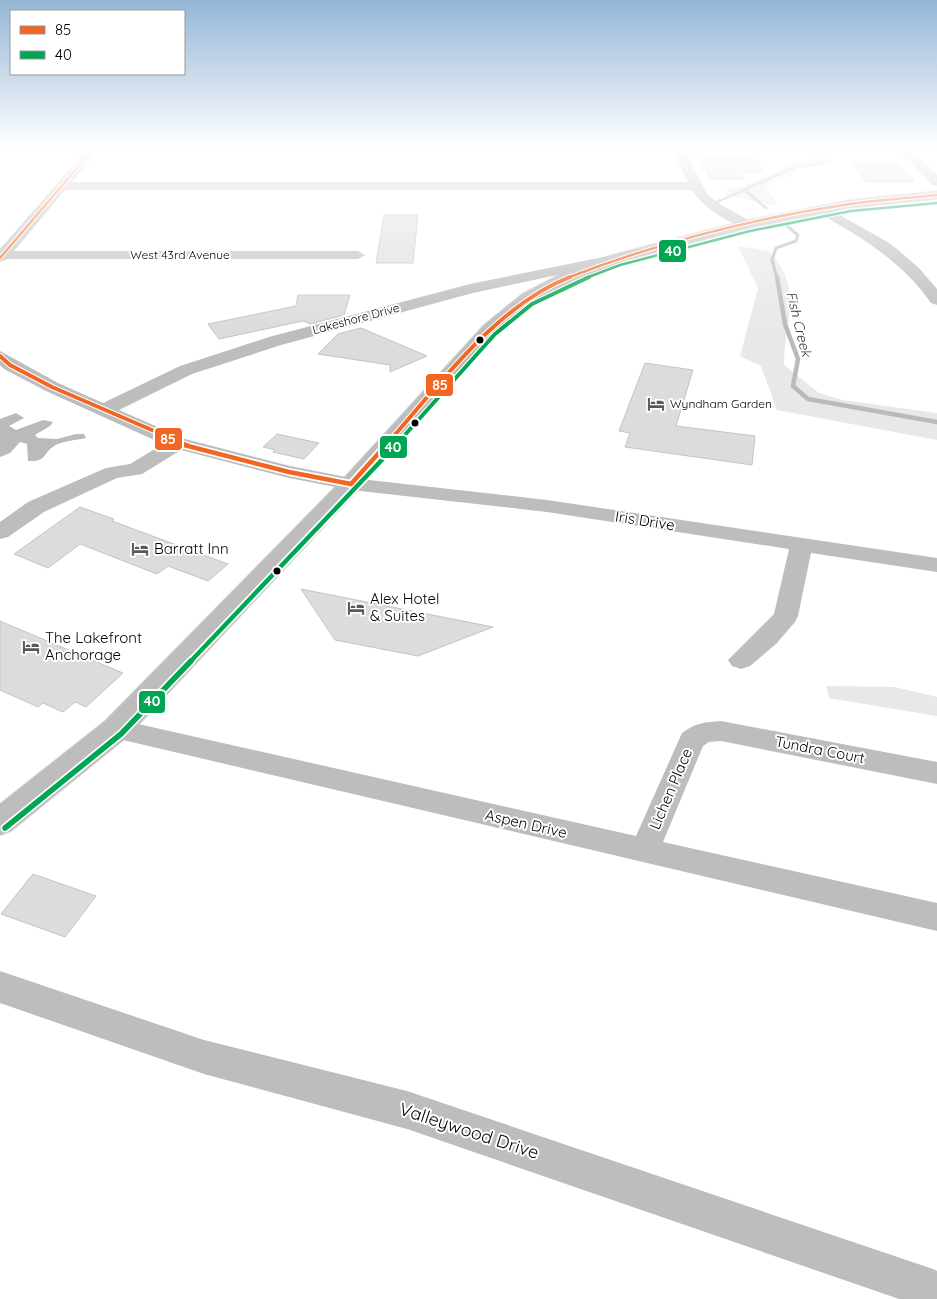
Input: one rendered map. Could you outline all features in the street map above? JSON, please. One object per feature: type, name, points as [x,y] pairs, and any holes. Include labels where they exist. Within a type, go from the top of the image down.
[{"type":"main road","points":[[0,822],[116,729],[351,484],[490,329],[528,298],[565,278],[618,258],[748,224],[831,208]]},
{"type":"street","points":[[1,257],[44,208]]},
{"type":"street","points":[[716,208],[748,224]]},
{"type":"street","points":[[822,209],[898,254],[926,283],[937,300]]},
{"type":"street","name":"West 43rd Avenue","points":[[1,257],[358,255]]},
{"type":"street","name":"Lakeshore Drive","points":[[103,410],[186,370],[226,356],[470,289],[548,271],[618,258]]},
{"type":"street","points":[[548,271],[563,271],[566,273],[565,278]]},
{"type":"street","name":"Iris Drive","points":[[0,356],[10,365],[52,387],[178,443],[289,472],[351,484],[547,506],[937,565]]},
{"type":"street","points":[[0,532],[36,508],[113,472],[135,470],[178,443]]},
{"type":"street","points":[[741,660],[767,638],[786,616],[801,545]]},
{"type":"street","name":"Aspen Drive","points":[[116,729],[937,917]]},
{"type":"street","name":"Tundra Court","points":[[703,732],[721,731],[937,773]]},
{"type":"street","name":"Lichen Place","points":[[644,851],[692,740],[703,732]]},
{"type":"street","name":"Valleywood Drive","points":[[0,988],[204,1057],[407,1110],[933,1290]]},
{"type":"shaded area","points":[[738,246],[769,251],[787,279],[790,306],[784,365],[819,393],[842,400],[937,413],[937,440],[777,410],[761,366],[740,356],[758,288]]},
{"type":"shaded area","points":[[16,413],[24,418],[9,426],[16,430],[43,420],[53,422],[35,435],[38,438],[57,439],[84,434],[86,438],[57,444],[44,457],[34,461],[28,461],[27,444],[20,442],[10,453],[0,457],[0,419]]},
{"type":"shaded area","points":[[826,686],[895,687],[937,697],[937,716],[829,698]]},
{"type":"building","points":[[384,215],[418,215],[413,263],[376,263]]},
{"type":"building","points":[[298,295],[350,295],[344,315],[311,324],[303,321],[219,339],[208,324],[296,306]]},
{"type":"building","points":[[361,328],[427,356],[390,372],[390,365],[318,354],[338,334]]},
{"type":"building","name":"Wyndham Garden","points":[[645,363],[693,370],[676,426],[755,436],[752,465],[625,447],[630,433],[619,431]]},
{"type":"building","points":[[277,434],[319,443],[304,459],[273,452],[275,450],[263,447]]},
{"type":"building","name":"Barratt Inn","points":[[80,507],[114,519],[112,521],[228,564],[208,581],[168,566],[157,574],[80,544],[48,568],[14,554]]},
{"type":"building","name":"Alex Hotel & Suites","points":[[301,589],[493,627],[418,656],[335,640]]},
{"type":"building","name":"The Lakefront Anchorage","points":[[0,621],[123,673],[86,707],[75,702],[63,712],[43,703],[38,707],[0,690]]},
{"type":"building","points":[[33,874],[96,896],[65,937],[1,914]]},
{"type":"waterway","name":"Fish Creek","points":[[777,278],[772,260],[776,248],[796,241],[798,235],[787,226]]},
{"type":"waterway","name":"Fish Creek","points":[[777,277],[785,324],[798,359],[793,386],[808,399],[937,422]]},
{"type":"transit line","name":"85","points":[[0,258],[43,208]]},
{"type":"transit line","name":"85","points":[[351,484],[490,329],[528,298],[554,283],[618,258],[748,224],[832,208]]},
{"type":"transit line","name":"40","points":[[5,828],[121,734],[356,489],[495,334],[532,304],[575,282],[620,265],[750,231],[851,211],[887,208]]},
{"type":"transit line","name":"85","points":[[0,356],[10,365],[52,387],[178,443],[289,472],[351,484]]},
{"type":"place","name":"Wyndham Garden","points":[[656,404]]},
{"type":"place","name":"Barratt Inn","points":[[140,549]]},
{"type":"place","name":"Alex Hotel & Suites","points":[[356,608]]},
{"type":"place","name":"The Lakefront Anchorage","points":[[31,647]]}]
